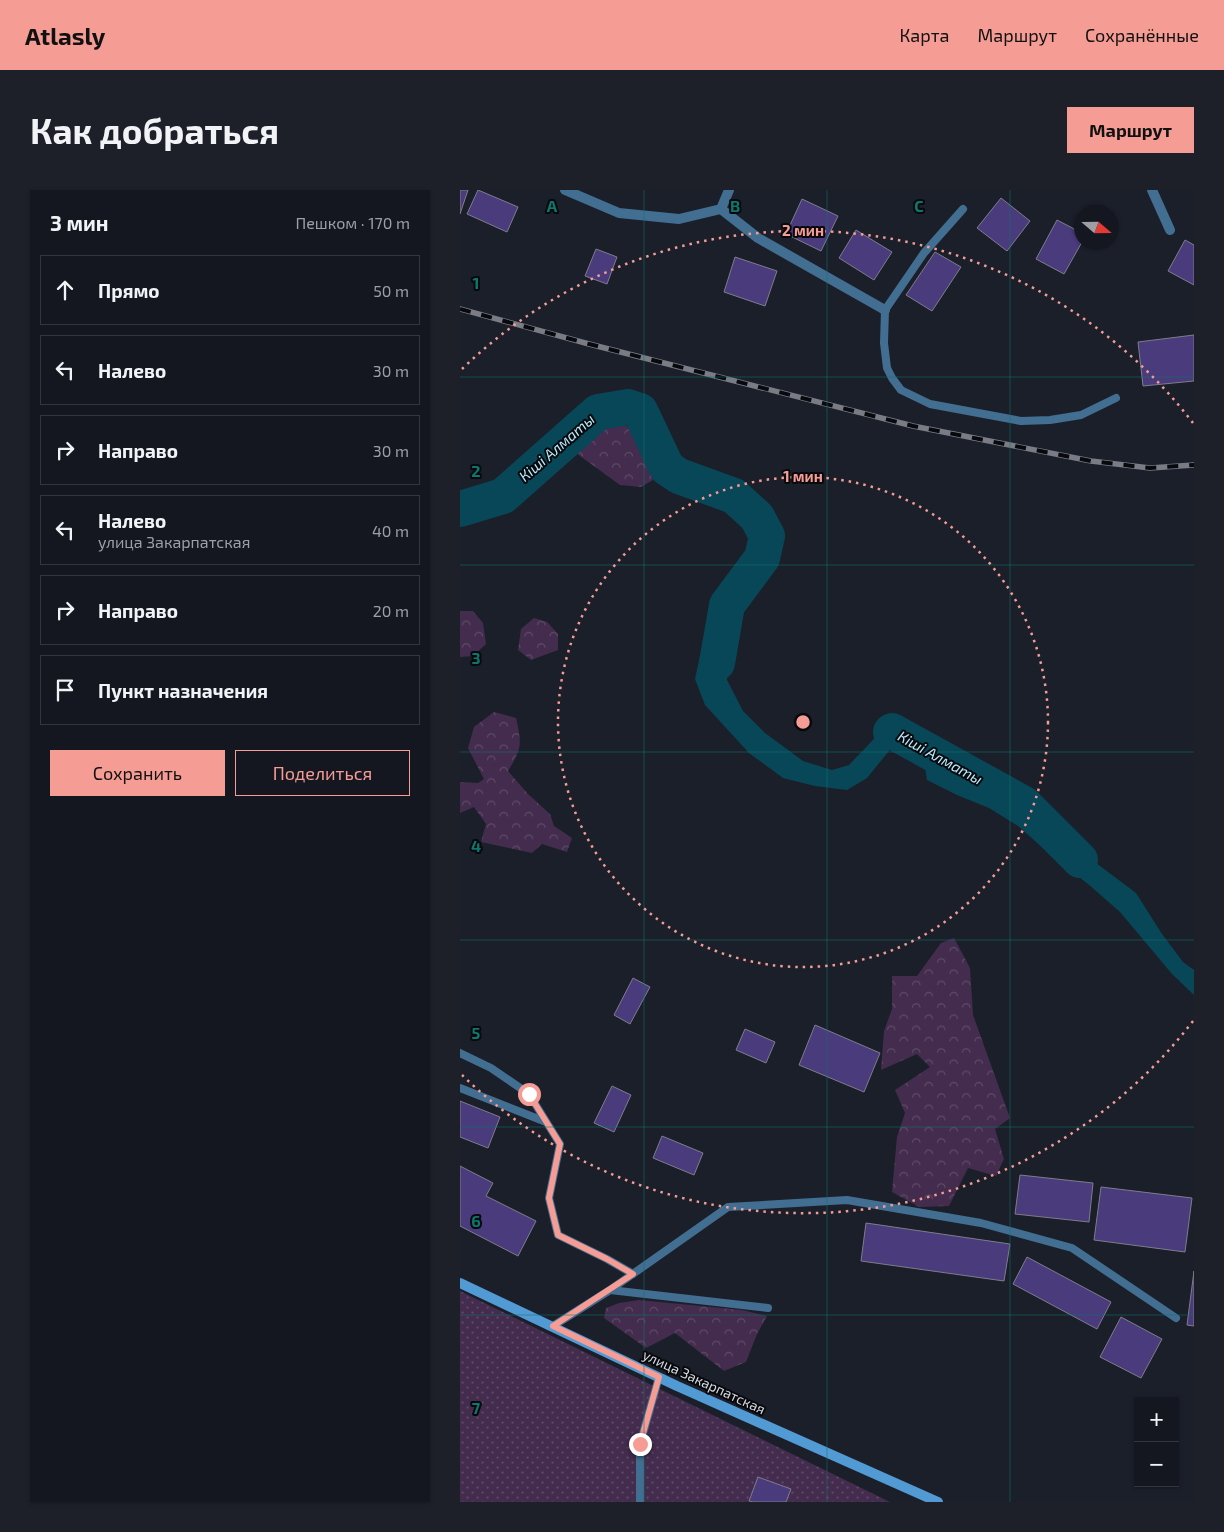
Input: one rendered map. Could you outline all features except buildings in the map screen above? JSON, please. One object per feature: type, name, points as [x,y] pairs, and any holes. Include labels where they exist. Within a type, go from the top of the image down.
[{"type":"street","points":[[565,190],[619,213],[679,219],[721,209]]},
{"type":"street","points":[[721,209],[730,190]]},
{"type":"street","points":[[1152,190],[1170,230]]},
{"type":"street","points":[[721,209],[758,238],[884,310]]},
{"type":"street","name":"улица Закарпатская","points":[[460,1283],[659,1377],[938,1502]]},
{"type":"lane","points":[[963,209],[924,253],[884,310],[884,343],[887,368],[901,390],[930,404],[1021,420],[1081,416],[1116,398]]},
{"type":"lane","points":[[460,1053],[492,1068],[529,1094],[560,1144],[549,1198],[558,1235],[633,1274]]},
{"type":"lane","points":[[460,1088],[546,1122]]},
{"type":"lane","points":[[553,1326],[610,1290],[728,1207],[847,1200],[981,1223],[1072,1248],[1176,1318]]},
{"type":"lane","points":[[610,1290],[768,1308]]},
{"type":"lane","points":[[640,1502],[640,1444],[659,1377]]},
{"type":"green space","points":[[595,424],[622,424],[636,433],[648,455],[653,480],[641,487],[620,485],[576,453],[578,438]]},
{"type":"green space","points":[[460,611],[473,611],[483,623],[486,644],[473,656],[460,657]]},
{"type":"green space","points":[[534,618],[547,622],[558,634],[558,650],[531,660],[518,650],[521,629]]},
{"type":"green space","points":[[494,712],[516,718],[520,746],[508,771],[528,794],[550,814],[554,826],[572,838],[567,852],[542,844],[532,853],[481,842],[486,824],[474,807],[460,813],[460,782],[478,783],[484,779],[468,748],[474,727]]},
{"type":"green space","points":[[954,938],[970,968],[973,1015],[1010,1118],[995,1129],[1004,1159],[996,1176],[968,1168],[949,1206],[919,1207],[892,1192],[897,1137],[905,1113],[895,1090],[930,1067],[917,1054],[881,1070],[884,1031],[892,1009],[892,976],[917,976],[941,943]]},
{"type":"green space","points":[[460,1291],[890,1502],[460,1502]]},
{"type":"green space","points":[[639,1300],[742,1310],[767,1316],[757,1334],[746,1362],[724,1371],[675,1333],[646,1348],[604,1318],[606,1308],[619,1303]]},
{"type":"water","points":[[716,609],[732,616],[727,648],[727,680],[743,711],[765,733],[803,761],[832,770],[849,765],[885,726],[905,726],[924,739],[939,763],[963,781],[1004,798],[1051,829],[1136,893],[1162,934],[1183,962],[1194,970],[1194,995],[1172,974],[1120,912],[1018,826],[989,808],[927,780],[924,760],[912,747],[893,746],[867,778],[847,790],[815,786],[783,778],[749,753],[705,705],[695,679],[703,642]]},
{"type":"waterway","name":"Кіші Алматы","points":[[460,509],[503,496],[598,412],[628,407],[640,411],[667,468],[679,476],[734,496],[757,517],[767,536],[762,558],[727,605],[717,663]]},
{"type":"waterway","name":"Кіші Алматы","points":[[891,732],[1024,804],[1080,860]]},
{"type":"railway","points":[[460,309],[589,344],[913,426],[1091,461],[1150,468],[1194,465]]},
{"type":"route","points":[[529,1094],[560,1144],[549,1198],[558,1235],[633,1274],[553,1326],[659,1377],[640,1444]]}]
